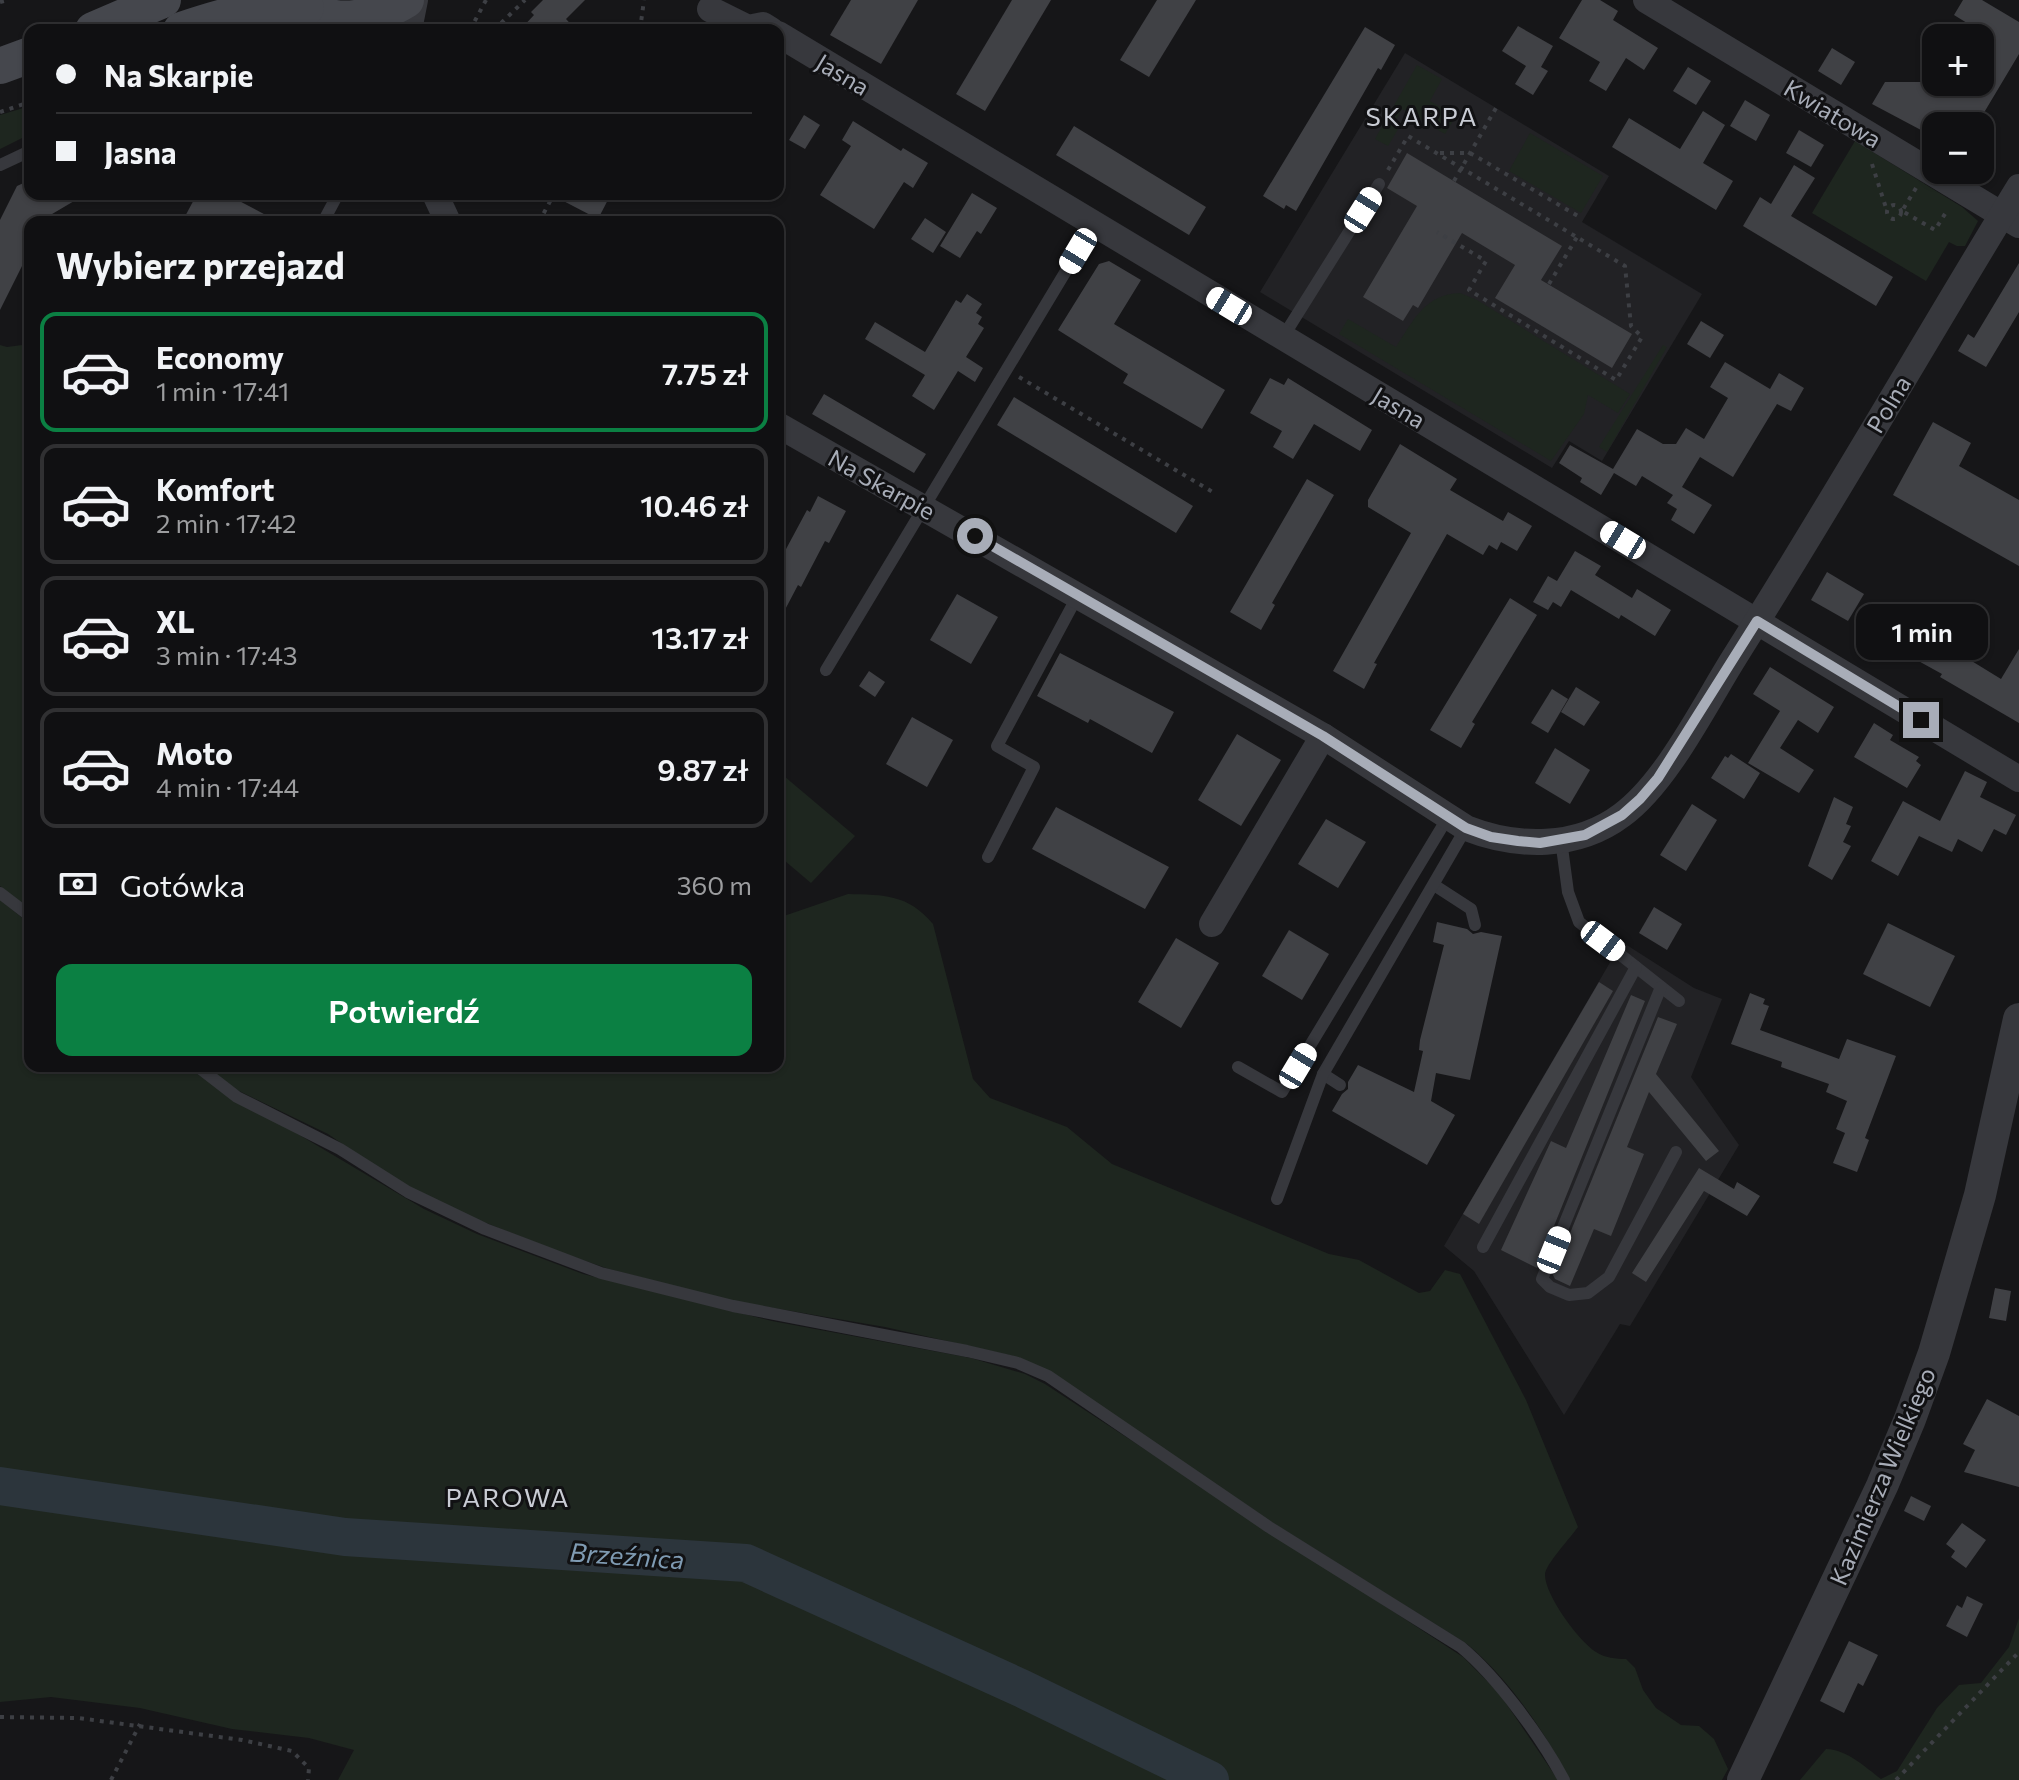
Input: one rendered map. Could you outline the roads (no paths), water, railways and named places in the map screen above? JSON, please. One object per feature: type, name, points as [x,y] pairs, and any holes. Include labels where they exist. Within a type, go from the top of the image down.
[{"type":"main road","points":[[107,24],[163,0]]},
{"type":"main road","points":[[201,24],[240,12],[279,6],[339,19],[368,16],[406,0]]},
{"type":"main road","points":[[0,66],[24,57]]},
{"type":"main road","points":[[0,90],[24,82]]},
{"type":"street","points":[[410,24],[415,0]]},
{"type":"street","name":"Kwiatowa","points":[[1646,0],[2010,220]]},
{"type":"street","points":[[710,9],[740,24]]},
{"type":"street","name":"Jasna","points":[[784,38],[1093,226],[2019,779]]},
{"type":"street","name":"Polna","points":[[1757,621],[2010,220],[2019,187]]},
{"type":"street","name":"Na Skarpie","points":[[784,428],[1323,736],[1457,822],[1491,837],[1518,841],[1561,840],[1605,825],[1640,799],[1658,778],[1757,621]]},
{"type":"street","points":[[1212,924],[1323,736]]},
{"type":"street","name":"Kazimierza Wielkiego","points":[[1743,1780],[1882,1486],[1915,1406],[1934,1353],[1980,1195],[2019,1019]]},
{"type":"lane","points":[[0,165],[24,154]]},
{"type":"lane","points":[[1283,338],[1379,184]]},
{"type":"lane","points":[[826,670],[1093,226]]},
{"type":"lane","points":[[988,857],[1034,767],[997,746],[1078,595]]},
{"type":"lane","points":[[1277,1199],[1323,1074],[1434,885],[1457,822]]},
{"type":"lane","points":[[1238,1067],[1282,1092],[1457,822]]},
{"type":"lane","points":[[1561,840],[1568,892],[1579,922],[1679,1001]]},
{"type":"lane","points":[[1434,885],[1471,909],[1475,925]]},
{"type":"lane","points":[[0,893],[24,911]]},
{"type":"lane","points":[[1483,1247],[1636,967]]},
{"type":"lane","points":[[1661,987],[1542,1279],[1550,1287],[1569,1295],[1588,1293],[1609,1277],[1676,1152]]},
{"type":"lane","points":[[205,1072],[237,1097],[340,1149],[408,1192],[485,1229],[601,1273],[733,1306],[967,1351],[1018,1363],[1048,1376],[1269,1527],[1461,1647],[1482,1664],[1507,1695],[1564,1780]]},
{"type":"lane","points":[[1323,1074],[1340,1085]]},
{"type":"waterway","name":"Brzeźnica","points":[[0,1486],[345,1537],[746,1563],[1023,1689],[1210,1780]]},
{"type":"district","name":"SKARPA","points":[[1422,115]]},
{"type":"district","name":"PAROWA","points":[[508,1496]]}]
